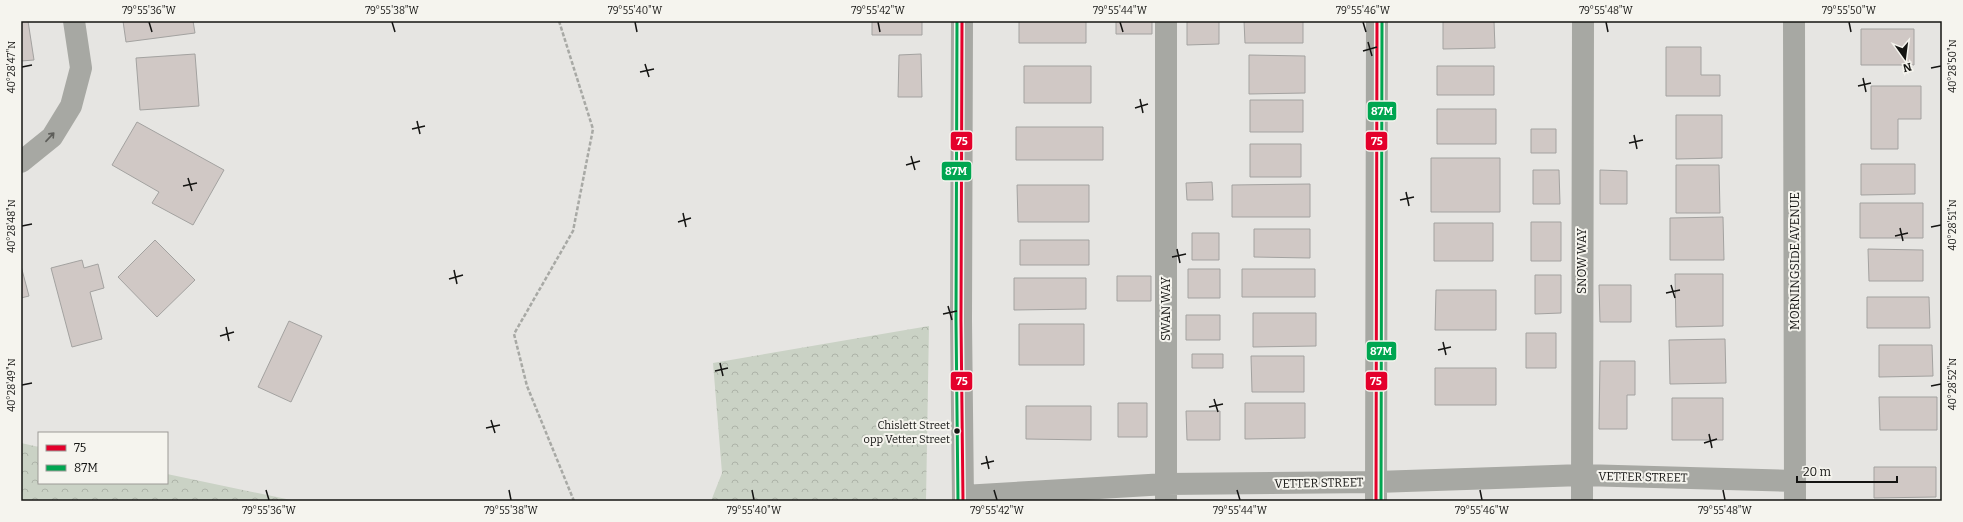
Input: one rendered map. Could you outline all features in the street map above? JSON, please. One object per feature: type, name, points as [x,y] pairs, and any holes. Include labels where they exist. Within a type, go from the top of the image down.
[{"type":"street","points":[[21,162],[52,137],[72,106],[81,68],[74,21]]},
{"type":"street","points":[[962,21],[961,321],[963,498]]},
{"type":"street","name":"SWAN WAY","points":[[1166,21],[1166,492]]},
{"type":"street","points":[[1376,492],[1377,21]]},
{"type":"street","name":"SNOW WAY","points":[[1582,501],[1583,21]]},
{"type":"street","name":"MORNINGSIDE AVENUE","points":[[1794,21],[1795,491]]},
{"type":"street","name":"VETTER STREET","points":[[963,498],[1166,492],[1376,492],[1582,475],[1795,491]]},
{"type":"path","points":[[559,21],[593,128],[573,231],[514,334],[527,386],[574,501]]},
{"type":"green space","points":[[929,326],[926,501],[711,501],[722,473],[713,363]]},
{"type":"green space","points":[[21,443],[38,447],[38,484],[168,484],[168,474],[296,501],[21,501]]},
{"type":"building","points":[[21,21],[28,21],[34,60],[21,61]]},
{"type":"building","points":[[123,21],[193,21],[195,33],[126,42]]},
{"type":"building","points":[[872,21],[922,21],[922,35],[872,35]]},
{"type":"building","points":[[1019,21],[1086,21],[1086,43],[1019,43]]},
{"type":"building","points":[[1116,21],[1152,21],[1152,34],[1116,34]]},
{"type":"building","points":[[1187,21],[1219,21],[1219,44],[1187,45]]},
{"type":"building","points":[[1244,21],[1303,21],[1303,43],[1245,43]]},
{"type":"building","points":[[1443,21],[1494,21],[1495,48],[1443,49]]},
{"type":"building","points":[[1861,29],[1914,29],[1914,65],[1861,65]]},
{"type":"building","points":[[1666,47],[1701,47],[1701,75],[1720,75],[1720,96],[1666,96]]},
{"type":"building","points":[[195,54],[199,106],[140,110],[136,58]]},
{"type":"building","points":[[921,54],[922,97],[898,97],[899,55]]},
{"type":"building","points":[[1249,55],[1305,56],[1305,93],[1249,94]]},
{"type":"building","points":[[1024,66],[1091,66],[1091,103],[1024,103]]},
{"type":"building","points":[[1437,66],[1494,66],[1494,95],[1437,95]]},
{"type":"building","points":[[1871,86],[1921,86],[1921,119],[1898,119],[1898,149],[1871,149]]},
{"type":"building","points":[[1250,100],[1303,100],[1303,132],[1250,132]]},
{"type":"building","points":[[1437,109],[1496,109],[1496,144],[1437,144]]},
{"type":"building","points":[[1676,115],[1722,115],[1722,158],[1676,159]]},
{"type":"building","points":[[137,122],[224,170],[193,225],[152,203],[159,192],[112,165]]},
{"type":"building","points":[[1016,127],[1103,127],[1103,160],[1016,160]]},
{"type":"building","points":[[1531,129],[1556,129],[1556,153],[1531,153]]},
{"type":"building","points":[[1250,144],[1301,144],[1301,177],[1250,177]]},
{"type":"building","points":[[1431,158],[1500,158],[1500,212],[1431,212]]},
{"type":"building","points":[[1861,164],[1915,164],[1915,194],[1861,195]]},
{"type":"building","points":[[1676,165],[1719,165],[1720,213],[1676,213]]},
{"type":"building","points":[[1533,170],[1559,170],[1560,204],[1533,204]]},
{"type":"building","points":[[1600,170],[1627,171],[1627,204],[1600,204]]},
{"type":"building","points":[[1212,182],[1213,200],[1187,200],[1186,183]]},
{"type":"building","points":[[1310,184],[1310,217],[1232,217],[1232,185]]},
{"type":"building","points":[[1017,185],[1089,185],[1089,222],[1018,222]]},
{"type":"building","points":[[1860,203],[1923,203],[1923,238],[1860,238]]},
{"type":"building","points":[[1723,217],[1724,260],[1670,260],[1670,218]]},
{"type":"building","points":[[1531,222],[1561,222],[1561,261],[1531,261]]},
{"type":"building","points":[[1434,223],[1493,223],[1493,261],[1434,261]]},
{"type":"building","points":[[1254,229],[1310,229],[1310,258],[1254,257]]},
{"type":"building","points":[[1192,233],[1219,233],[1219,260],[1192,260]]},
{"type":"building","points":[[155,240],[195,280],[157,317],[118,277]]},
{"type":"building","points":[[1020,240],[1089,240],[1089,265],[1020,265]]},
{"type":"building","points":[[1868,249],[1923,250],[1923,281],[1869,281]]},
{"type":"building","points":[[82,260],[84,268],[98,264],[104,288],[90,292],[102,339],[72,347],[51,268]]},
{"type":"building","points":[[21,266],[29,296],[21,298]]},
{"type":"building","points":[[1188,269],[1220,269],[1220,298],[1188,298]]},
{"type":"building","points":[[1242,269],[1315,269],[1315,297],[1242,297]]},
{"type":"building","points":[[1675,274],[1723,274],[1723,326],[1676,327]]},
{"type":"building","points":[[1535,275],[1561,275],[1561,313],[1535,314]]},
{"type":"building","points":[[1117,276],[1151,276],[1151,301],[1117,301]]},
{"type":"building","points":[[1014,278],[1086,278],[1086,309],[1014,310]]},
{"type":"building","points":[[1599,285],[1631,285],[1631,322],[1600,322]]},
{"type":"building","points":[[1436,290],[1496,290],[1496,330],[1435,330]]},
{"type":"building","points":[[1867,297],[1929,297],[1930,328],[1867,328]]},
{"type":"building","points":[[1253,313],[1316,313],[1316,346],[1253,347]]},
{"type":"building","points":[[1186,315],[1220,315],[1220,340],[1186,340]]},
{"type":"building","points":[[289,321],[322,336],[291,402],[258,387]]},
{"type":"building","points":[[1019,324],[1084,324],[1084,365],[1019,365]]},
{"type":"building","points":[[1526,333],[1556,333],[1556,368],[1526,368]]},
{"type":"building","points":[[1725,339],[1726,383],[1670,384],[1669,340]]},
{"type":"building","points":[[1879,345],[1932,345],[1933,376],[1879,377]]},
{"type":"building","points":[[1192,354],[1223,354],[1223,368],[1192,368]]},
{"type":"building","points":[[1251,356],[1304,356],[1304,392],[1252,392]]},
{"type":"building","points":[[1600,361],[1635,361],[1635,395],[1627,395],[1627,429],[1599,429]]},
{"type":"building","points":[[1435,368],[1496,368],[1496,405],[1435,405]]},
{"type":"building","points":[[1879,397],[1937,397],[1937,430],[1880,430]]},
{"type":"building","points":[[1672,398],[1723,398],[1723,440],[1672,440]]},
{"type":"building","points":[[1118,403],[1147,403],[1147,437],[1118,437]]},
{"type":"building","points":[[1245,403],[1305,403],[1305,438],[1245,439]]},
{"type":"building","points":[[1026,406],[1091,406],[1091,440],[1026,439]]},
{"type":"building","points":[[1186,411],[1220,411],[1220,440],[1187,440]]},
{"type":"building","points":[[1874,467],[1936,467],[1936,497],[1874,498]]},
{"type":"transit line","name":"87M","points":[[957,21],[956,321],[958,501]]},
{"type":"transit line","name":"75","points":[[962,21],[961,321],[963,501]]},
{"type":"transit line","name":"75","points":[[1376,501],[1377,21]]},
{"type":"transit line","name":"87M","points":[[1381,501],[1382,21]]},
{"type":"place","name":"Chislett Street opp Vetter Street","points":[[957,431]]}]
